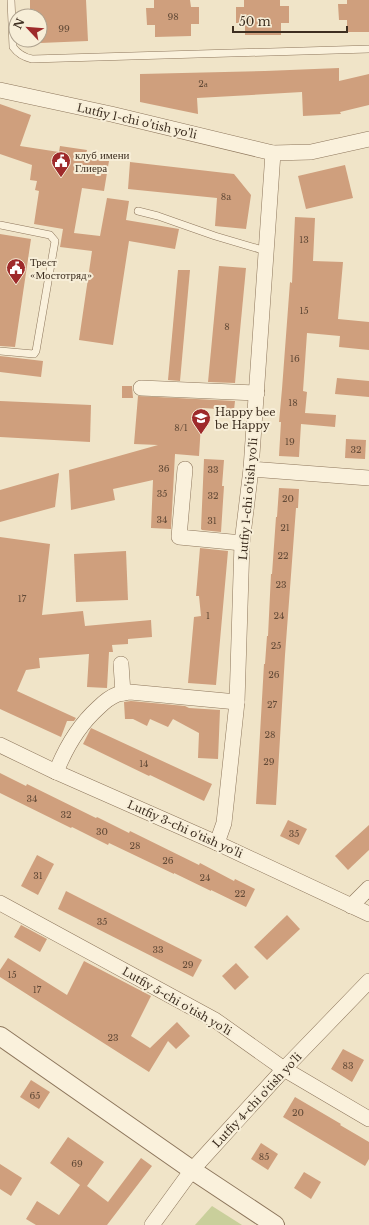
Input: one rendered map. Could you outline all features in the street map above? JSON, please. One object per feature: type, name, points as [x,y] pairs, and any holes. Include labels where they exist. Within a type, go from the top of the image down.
[{"type":"street","name":"Lutfiy 1-chi o'tish yo'li","points":[[0,90],[111,114],[273,153],[311,152],[369,139]]},
{"type":"street","name":"Lutfiy 1-chi o'tish yo'li","points":[[217,843],[224,823],[236,702],[242,543],[252,469],[273,153]]},
{"type":"street","points":[[141,388],[257,393]]},
{"type":"street","points":[[184,469],[179,537],[242,543]]},
{"type":"street","points":[[252,469],[369,478]]},
{"type":"street","points":[[121,664],[123,693]]},
{"type":"street","points":[[56,772],[66,748],[76,731],[88,716],[108,699],[123,693],[130,692],[236,702]]},
{"type":"street","name":"Lutfiy 3-chi o'tish yo'li","points":[[0,745],[56,772],[217,843],[369,914]]},
{"type":"street","points":[[351,906],[369,888]]},
{"type":"street","name":"Lutfiy 5-chi o'tish yo'li","points":[[0,903],[215,1020],[284,1069],[369,1118]]},
{"type":"street","name":"Lutfiy 4-chi o'tish yo'li","points":[[152,1225],[192,1170],[284,1069],[369,981]]},
{"type":"street","points":[[0,1036],[192,1170],[275,1225]]},
{"type":"lane","points":[[11,0],[13,46],[17,53],[24,57],[369,49]]},
{"type":"lane","points":[[138,211],[266,251]]},
{"type":"lane","points":[[0,225],[50,235],[55,241],[36,351],[34,354],[0,351]]},
{"type":"green space","points":[[212,1206],[242,1225],[195,1225]]},
{"type":"building","points":[[30,0],[86,0],[88,41],[48,43],[48,8],[30,8]]},
{"type":"building","points":[[154,0],[190,0],[191,7],[199,7],[199,24],[191,24],[191,36],[155,37],[155,25],[147,25],[146,8],[154,8]]},
{"type":"building","points":[[244,0],[280,0],[280,6],[289,6],[289,23],[281,23],[281,35],[245,35],[245,23],[236,23],[236,7],[244,7]]},
{"type":"building","points":[[347,0],[369,0],[369,32],[347,32],[347,20],[339,20],[338,4],[347,4]]},
{"type":"building","points":[[339,68],[339,81],[369,74],[369,105],[340,112],[341,114],[303,116],[302,92],[197,98],[198,114],[140,102],[140,74]]},
{"type":"building","points":[[0,104],[31,115],[20,146],[59,152],[60,146],[87,150],[85,157],[109,161],[104,191],[82,188],[74,233],[100,236],[107,198],[129,201],[126,220],[179,229],[175,249],[129,241],[113,345],[79,340],[92,251],[60,247],[63,229],[34,224],[39,191],[35,190],[37,181],[30,180],[32,165],[0,154]]},
{"type":"building","points":[[130,162],[234,174],[251,195],[246,229],[215,226],[217,198],[128,189]]},
{"type":"building","points":[[345,165],[353,198],[306,209],[298,176]]},
{"type":"building","points":[[295,217],[315,218],[313,261],[343,262],[338,319],[369,322],[369,350],[339,347],[340,336],[307,333],[303,391],[307,392],[305,413],[336,415],[335,427],[301,424],[299,457],[279,456],[281,422],[279,422],[290,282],[292,283]]},
{"type":"building","points":[[0,234],[31,239],[15,347],[0,346]]},
{"type":"building","points":[[219,266],[246,268],[235,383],[208,382]]},
{"type":"building","points":[[178,270],[190,270],[180,381],[168,380]]},
{"type":"building","points":[[0,356],[43,361],[41,377],[0,372]]},
{"type":"building","points":[[337,378],[369,381],[369,397],[335,394]]},
{"type":"building","points":[[122,386],[132,386],[133,398],[122,398]]},
{"type":"building","points":[[138,396],[235,401],[234,410],[202,408],[199,456],[175,454],[171,529],[151,528],[153,480],[113,489],[115,500],[71,510],[69,470],[158,445],[134,444]]},
{"type":"building","points":[[0,401],[91,405],[90,442],[0,437]]},
{"type":"building","points":[[346,439],[366,440],[365,459],[345,458]]},
{"type":"building","points":[[204,459],[224,460],[221,532],[201,529]]},
{"type":"building","points":[[59,473],[55,507],[0,522],[0,490]]},
{"type":"building","points":[[279,488],[299,489],[298,508],[296,508],[285,655],[276,805],[256,804],[264,664],[268,636],[271,574]]},
{"type":"building","points":[[0,537],[50,544],[42,615],[83,611],[85,626],[151,620],[152,637],[128,639],[128,644],[112,645],[113,652],[109,652],[107,688],[87,687],[89,654],[39,658],[40,668],[26,670],[17,691],[76,718],[74,721],[67,721],[61,737],[0,709]]},
{"type":"building","points":[[200,548],[228,551],[216,685],[188,683],[194,617],[201,616],[199,596],[196,596]]},
{"type":"building","points":[[126,551],[128,600],[76,602],[74,554]]},
{"type":"building","points":[[131,701],[220,710],[218,759],[198,758],[199,733],[173,719],[168,727],[150,719],[147,726],[133,719],[125,719],[124,702]]},
{"type":"building","points":[[91,728],[212,784],[204,801],[83,744]]},
{"type":"building","points":[[0,773],[26,786],[27,784],[129,833],[130,831],[199,865],[200,863],[234,881],[235,879],[255,889],[246,907],[109,843],[108,845],[0,793]]},
{"type":"building","points":[[288,820],[307,829],[299,845],[280,836]]},
{"type":"building","points":[[369,825],[369,850],[348,870],[335,856]]},
{"type":"building","points":[[37,855],[54,864],[38,895],[21,886]]},
{"type":"building","points":[[66,891],[202,960],[193,977],[58,909]]},
{"type":"building","points":[[287,915],[300,929],[267,960],[254,947]]},
{"type":"building","points":[[21,925],[47,939],[40,952],[14,937]]},
{"type":"building","points":[[8,958],[67,995],[84,961],[151,996],[131,1036],[150,1048],[177,1022],[190,1036],[176,1049],[168,1041],[149,1072],[0,977],[0,970]]},
{"type":"building","points":[[236,963],[249,977],[235,990],[222,976]]},
{"type":"building","points":[[343,1049],[364,1060],[352,1082],[331,1069]]},
{"type":"building","points":[[31,1080],[50,1092],[39,1109],[20,1097]]},
{"type":"building","points":[[295,1097],[369,1142],[369,1159],[365,1166],[283,1117]]},
{"type":"building","points":[[68,1137],[104,1162],[87,1186],[108,1202],[141,1158],[152,1166],[107,1225],[36,1225],[26,1219],[37,1201],[59,1215],[80,1185],[50,1163]]},
{"type":"building","points":[[261,1143],[278,1154],[268,1170],[251,1159]]},
{"type":"building","points":[[0,1164],[22,1178],[11,1196],[0,1189]]},
{"type":"building","points":[[304,1172],[321,1182],[311,1199],[294,1188]]},
{"type":"place","name":"клуб имени Глиера","points":[[61,178]]},
{"type":"place","name":"Трест «Мостотряд»","points":[[16,285]]},
{"type":"place","name":"Happy bee be Happy","points":[[201,435]]}]
